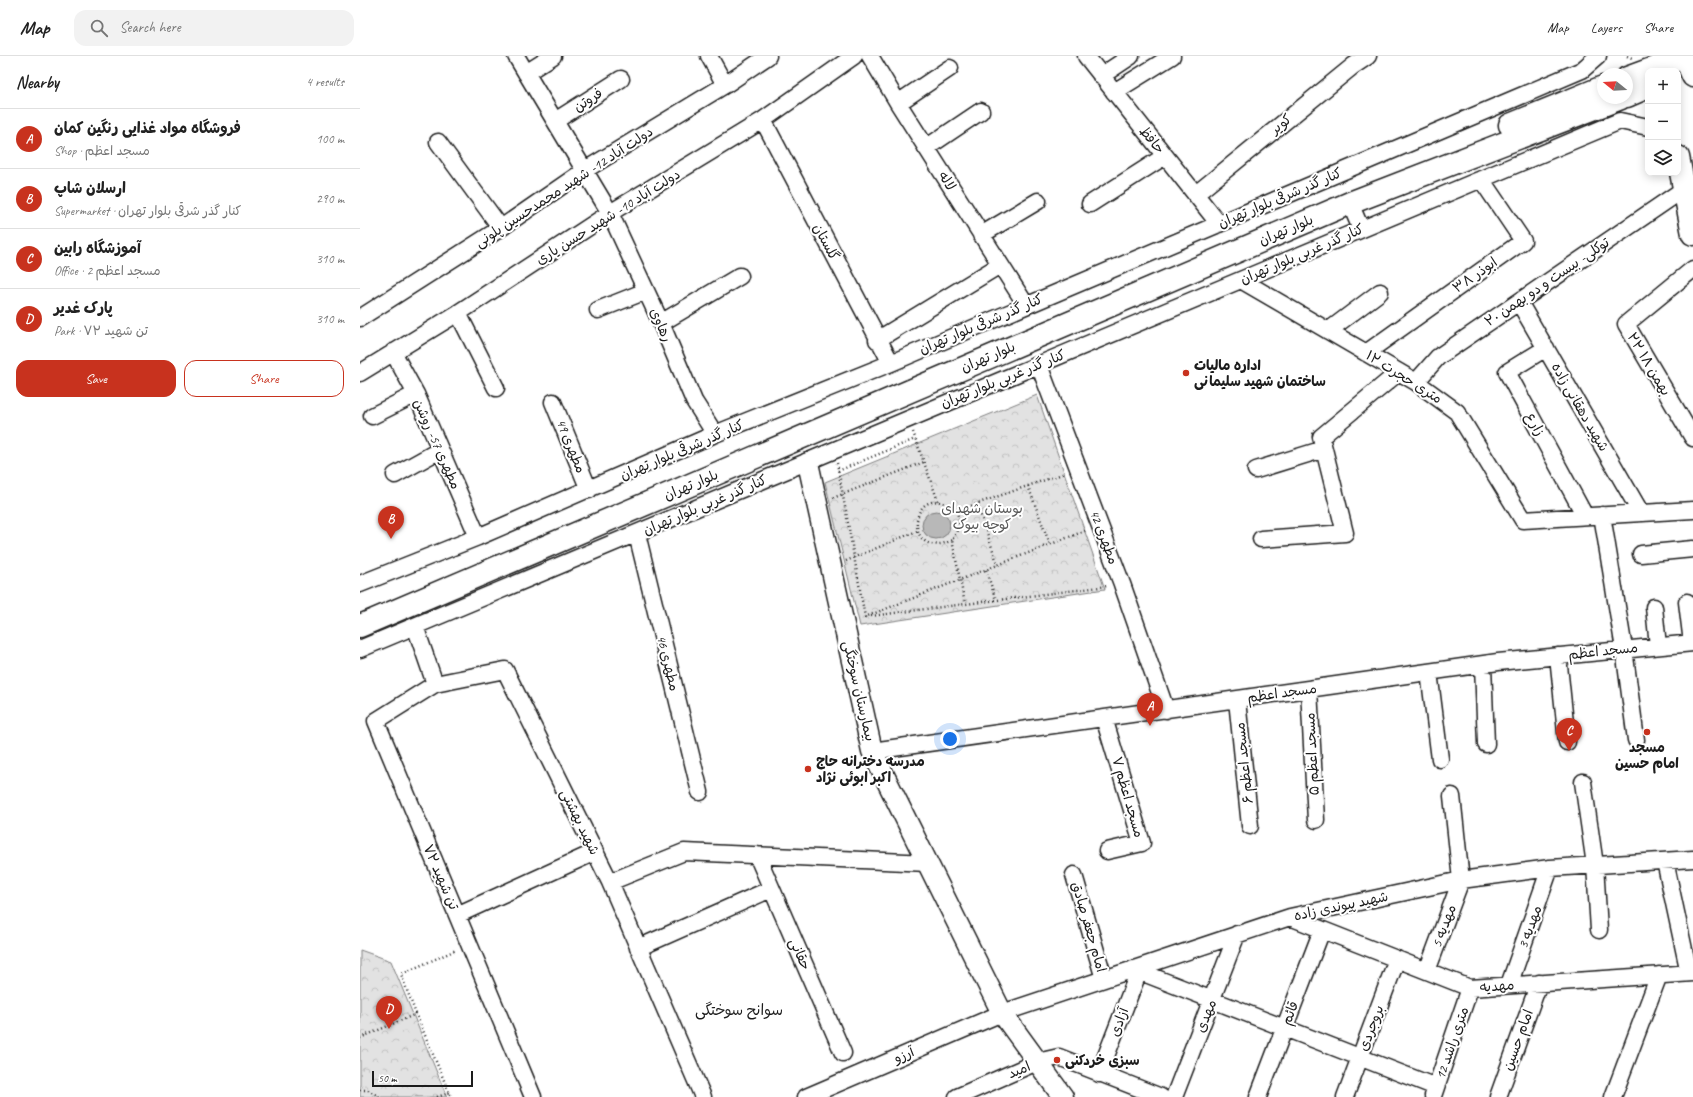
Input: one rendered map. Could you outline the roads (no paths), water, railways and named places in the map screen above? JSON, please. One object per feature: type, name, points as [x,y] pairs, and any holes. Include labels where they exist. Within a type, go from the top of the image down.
[{"type":"main road","points":[[1633,75],[1657,65],[1688,66]]},
{"type":"main road","points":[[1633,93],[1645,88]]},
{"type":"main road","name":"بلوار تهران","points":[[360,610],[1597,89]]},
{"type":"main road","name":"بلوار تهران","points":[[360,626],[1350,203],[1606,104]]},
{"type":"main road","points":[[1681,173],[1693,234]]},
{"type":"street","points":[[516,56],[585,170]]},
{"type":"street","points":[[526,73],[553,56]]},
{"type":"street","points":[[709,56],[725,85]]},
{"type":"street","name":"دولت آباد 12- شهید محمدحسین پلونی","points":[[360,318],[501,228],[585,170],[725,85],[768,56]]},
{"type":"street","name":"دولت آباد 10- شهید حسن یاری","points":[[360,373],[458,313],[610,213],[763,120],[854,56]]},
{"type":"street","name":"لاله","points":[[870,56],[926,148],[1026,305]]},
{"type":"street","name":"حافظ","points":[[1086,56],[1219,224]]},
{"type":"street","points":[[1101,76],[1131,56]]},
{"type":"street","points":[[1114,92],[1172,56]]},
{"type":"street","name":"کویر","points":[[1196,194],[1366,56]]},
{"type":"street","name":"کنار گذر شرقی بلوار تهران","points":[[360,584],[478,537],[715,434],[891,363],[1582,70],[1598,56]]},
{"type":"street","points":[[898,103],[950,68]]},
{"type":"street","name":"فروتن","points":[[555,121],[622,79]]},
{"type":"street","points":[[1495,107],[1503,128]]},
{"type":"street","points":[[926,148],[981,111]]},
{"type":"street","name":"گلستان","points":[[763,120],[877,340],[891,363]]},
{"type":"street","name":"کنار گذر غربی بلوار تهران","points":[[360,649],[808,463],[908,419],[1620,121],[1645,126]]},
{"type":"street","points":[[438,142],[501,228]]},
{"type":"street","points":[[1090,204],[1166,156]]},
{"type":"street","name":"رهاوی","points":[[585,170],[610,213],[661,323],[694,401],[715,434]]},
{"type":"street","name":"۳۸ ابوذر","points":[[1366,353],[1523,241],[1481,179]]},
{"type":"street","name":"توکلی- بیست و دو بهمن ۲۰","points":[[1416,382],[1438,357],[1684,189]]},
{"type":"street","points":[[981,234],[1038,201]]},
{"type":"street","points":[[1350,203],[1362,229]]},
{"type":"street","points":[[877,340],[1000,265]]},
{"type":"street","name":"۲۲ بهمن ۱۸","points":[[1693,269],[1626,324],[1693,438]]},
{"type":"street","points":[[661,323],[740,276]]},
{"type":"street","name":"۱۲ متری حجرت","points":[[1241,280],[1416,382],[1457,412],[1523,520],[1585,516]]},
{"type":"street","points":[[598,310],[646,291]]},
{"type":"street","points":[[1328,331],[1380,292]]},
{"type":"street","name":"شهید دهقانی زاده","points":[[1519,302],[1641,513]]},
{"type":"street","points":[[458,313],[496,388]]},
{"type":"street","name":"زارع","points":[[1546,348],[1506,372],[1585,516]]},
{"type":"street","name":"مطهری 57- روشن","points":[[393,352],[416,394],[478,537]]},
{"type":"street","name":"مطهری 42","points":[[1039,365],[1122,584],[1166,710]]},
{"type":"street","points":[[1261,539],[1345,533],[1321,438],[1399,372]]},
{"type":"street","points":[[372,416],[416,394]]},
{"type":"street","name":"مطهری 49","points":[[553,402],[588,490]]},
{"type":"street","points":[[1256,470],[1324,449]]},
{"type":"street","points":[[395,475],[440,450]]},
{"type":"street","name":"بیمارستان سوختگی","points":[[808,463],[872,751],[1002,1013],[1063,1097]]},
{"type":"street","points":[[1585,516],[1693,510]]},
{"type":"street","points":[[1602,515],[1624,649],[1636,740]]},
{"type":"street","name":"مطهری 46","points":[[637,534],[700,792]]},
{"type":"street","points":[[1641,554],[1693,549]]},
{"type":"street","points":[[1687,602],[1692,643]]},
{"type":"street","points":[[1654,607],[1658,646]]},
{"type":"street","points":[[415,626],[435,684]]},
{"type":"street","name":"مسجد اعظم","points":[[872,751],[1429,672],[1558,656],[1692,643]]},
{"type":"street","points":[[1558,656],[1567,742]]},
{"type":"street","points":[[1483,665],[1486,744]]},
{"type":"street","name":"شهید بهشتی","points":[[435,684],[505,670],[610,882],[703,1097]]},
{"type":"street","points":[[1429,672],[1440,759]]},
{"type":"street","name":"۷۲ تن شهید","points":[[435,684],[376,721],[533,1097]]},
{"type":"street","name":"مسجد اعظم ۵","points":[[1309,689],[1316,820]]},
{"type":"street","name":"مسجد اعظم ۶","points":[[1237,700],[1250,826]]},
{"type":"street","name":"مسجد اعظم ۷","points":[[1104,718],[1142,843],[1107,851]]},
{"type":"street","points":[[1583,782],[1595,865],[1599,930]]},
{"type":"street","points":[[1452,796],[1462,880]]},
{"type":"street","points":[[457,915],[595,852]]},
{"type":"street","points":[[610,882],[684,852],[928,863]]},
{"type":"street","name":"حقانی","points":[[757,855],[843,1053]]},
{"type":"street","name":"شهید پیوندی زاده","points":[[1002,1013],[1104,979],[1136,970],[1290,917],[1462,880],[1550,868],[1693,859]]},
{"type":"street","points":[[1665,861],[1691,973]]},
{"type":"street","name":"مهدیه 3","points":[[1509,985],[1550,868]]},
{"type":"street","name":"امام جعفر صادق","points":[[1074,875],[1104,979]]},
{"type":"street","name":"مهدیه 5","points":[[1427,971],[1462,880]]},
{"type":"street","points":[[638,948],[771,889]]},
{"type":"street","name":"مهدیه","points":[[1290,917],[1470,988],[1691,973]]},
{"type":"street","name":"قائم","points":[[1258,1097],[1322,930]]},
{"type":"street","name":"مهدی","points":[[1174,1097],[1237,934]]},
{"type":"street","name":"بروجردی","points":[[1345,1097],[1397,959]]},
{"type":"street","points":[[1136,970],[1360,1057],[1435,1092]]},
{"type":"street","name":"آزادی","points":[[1099,1074],[1136,970]]},
{"type":"street","points":[[1613,1097],[1659,975]]},
{"type":"street","name":"امام حسین","points":[[1498,1097],[1539,983]]},
{"type":"street","name":"12 متری راشد","points":[[1435,1092],[1470,988]]},
{"type":"street","name":"آرزو","points":[[806,1097],[1002,1013]]},
{"type":"street","name":"امید","points":[[957,1097],[1037,1062],[1059,1057],[1099,1074],[1161,1097]]},
{"type":"place","name":"اداره مالیات ساختمان شهید سلیمانی","points":[[1186,373]]},
{"type":"place","name":"ارسلان شاپ","points":[[391,539]]},
{"type":"place","name":"فروشگاه مواد غذایی رنگین کمان","points":[[1150,726]]},
{"type":"place","name":"مسجد امام حسین","points":[[1647,732]]},
{"type":"place","name":"آموزشگاه رابین","points":[[1569,751]]},
{"type":"place","name":"مدرسه دخترانه حاج اکبر ابوئی نژاد","points":[[808,769]]},
{"type":"place","name":"پارک غدیر","points":[[389,1029]]},
{"type":"place","name":"سبزی خردکنی","points":[[1057,1060]]},
{"type":"district","name":"سوانح سوختگی","points":[[739,1010]]},
{"type":"park label","name":"بوستان شهدای کوچه بیوک","points":[[982,516]]}]
